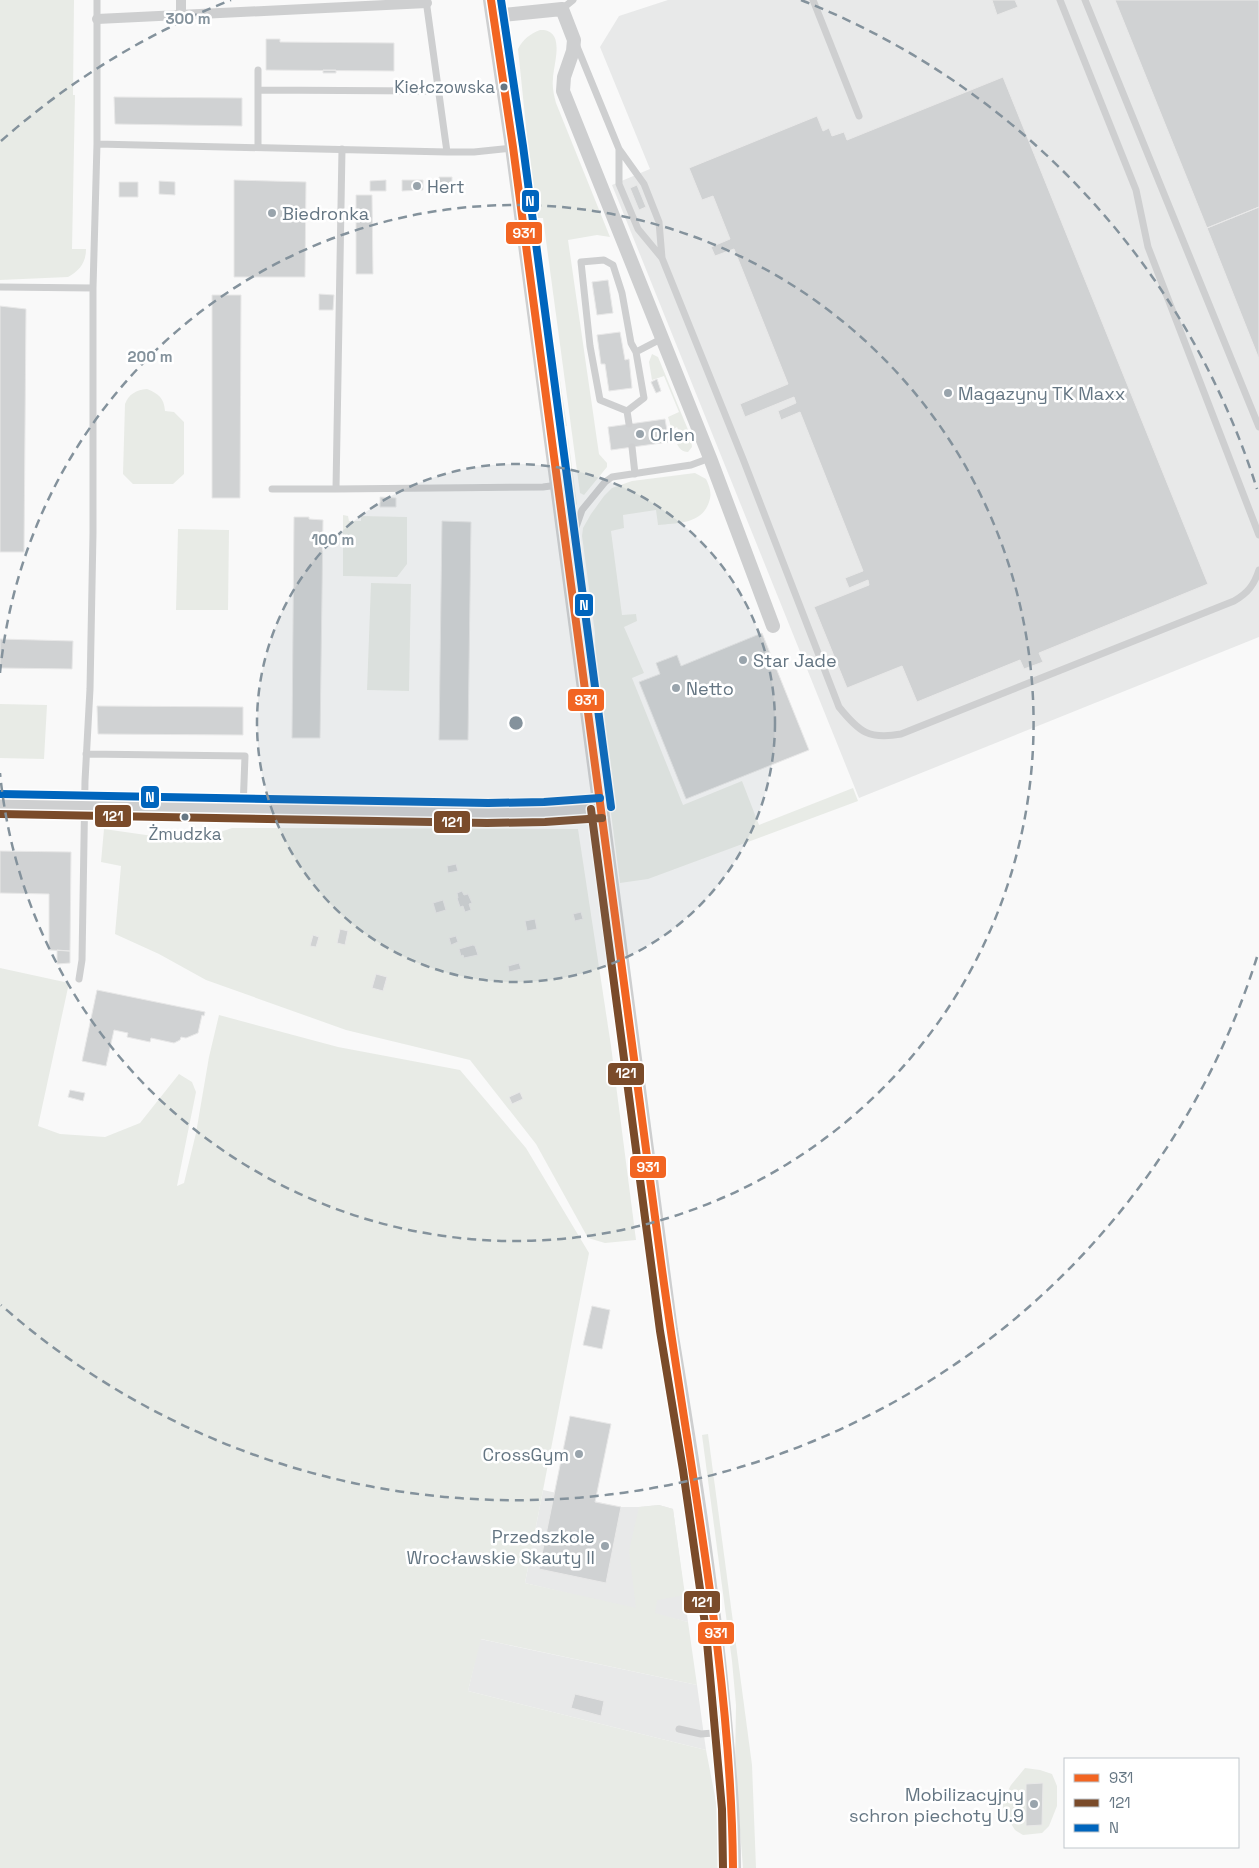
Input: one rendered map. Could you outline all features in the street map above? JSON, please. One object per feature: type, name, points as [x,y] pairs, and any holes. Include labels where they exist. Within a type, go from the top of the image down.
[{"type":"street","points":[[181,0],[181,15]]},
{"type":"street","points":[[490,0],[513,148],[670,1330],[693,1468],[714,1621],[732,1808],[733,1868]]},
{"type":"street","points":[[97,19],[355,4],[426,2]]},
{"type":"street","points":[[493,16],[562,9],[574,40],[573,51],[564,77],[563,91],[710,458],[774,626]]},
{"type":"street","points":[[0,804],[243,809],[565,812],[601,808]]},
{"type":"lane","points":[[79,979],[82,960],[84,806],[90,689],[94,533],[97,0]]},
{"type":"lane","points":[[562,9],[573,0]]},
{"type":"lane","points":[[813,0],[859,116]]},
{"type":"lane","points":[[1060,0],[1136,190],[1148,247],[1259,535]]},
{"type":"lane","points":[[1085,0],[1259,427]]},
{"type":"lane","points":[[426,2],[447,152]]},
{"type":"lane","points":[[574,40],[619,149],[644,184],[659,222],[662,258],[743,459],[839,707],[854,726],[866,732],[886,737],[901,734],[1234,601],[1247,593],[1256,581],[1259,570]]},
{"type":"lane","points":[[258,70],[258,147]]},
{"type":"lane","points":[[258,90],[425,91],[438,89]]},
{"type":"lane","points":[[97,144],[447,152],[474,152],[513,148]]},
{"type":"lane","points":[[336,489],[342,149]]},
{"type":"lane","points":[[619,149],[620,184],[638,229],[662,258]]},
{"type":"lane","points":[[604,260],[613,265],[622,293],[631,343],[636,352],[644,398],[627,411],[600,400],[590,346],[581,262],[604,260]]},
{"type":"lane","points":[[0,287],[94,288]]},
{"type":"lane","points":[[636,352],[661,339]]},
{"type":"lane","points":[[627,411],[628,424]]},
{"type":"lane","points":[[632,447],[636,474]]},
{"type":"lane","points":[[567,554],[582,510],[605,482],[612,477],[691,466],[710,458]]},
{"type":"lane","points":[[272,489],[543,487],[558,485]]},
{"type":"lane","points":[[86,754],[245,756],[243,809]]},
{"type":"lane","points":[[679,1729],[700,1734],[725,1732]]},
{"type":"shaded area","points":[[0,0],[74,0],[73,95],[75,95],[72,249],[86,249],[85,258],[81,266],[68,277],[0,280]]},
{"type":"shaded area","points":[[668,0],[1259,0],[1259,637],[859,798],[612,185],[650,169],[600,47],[619,16]]},
{"type":"shaded area","points":[[540,30],[548,31],[556,41],[553,91],[556,103],[610,237],[597,235],[568,240],[599,454],[607,463],[607,467],[584,495],[580,493],[543,218],[537,218],[530,194],[526,126],[518,49],[527,37]]},
{"type":"shaded area","points":[[553,335],[567,426],[560,427],[552,369]]},
{"type":"shaded area","points":[[652,354],[658,357],[691,437],[692,447],[688,452],[681,449],[677,444],[683,441],[677,427],[672,430],[668,417],[679,412],[664,376],[652,380],[649,362]]},
{"type":"shaded area","points":[[147,389],[160,397],[165,411],[174,412],[184,422],[184,474],[173,484],[133,484],[123,474],[125,404],[133,393]]},
{"type":"shaded area","points":[[564,436],[568,438],[577,504],[571,512],[559,437]]},
{"type":"shaded area","points":[[695,473],[706,479],[710,491],[709,502],[701,515],[688,521],[658,525],[656,510],[623,515],[624,528],[611,531],[622,615],[636,614],[637,621],[624,627],[644,673],[632,678],[683,805],[742,781],[759,825],[853,788],[858,801],[648,879],[620,883],[596,696],[595,633],[582,536],[583,528],[604,496],[612,488],[632,481]]},
{"type":"shaded area","points":[[343,515],[348,516],[349,521],[361,521],[361,516],[407,517],[407,564],[397,577],[343,576]]},
{"type":"shaded area","points":[[178,529],[229,530],[228,610],[176,610]]},
{"type":"shaded area","points":[[371,583],[411,584],[409,691],[367,690]]},
{"type":"shaded area","points":[[0,704],[47,705],[44,759],[0,758]]},
{"type":"shaded area","points":[[232,828],[578,829],[611,1046],[636,1240],[605,1243],[588,1238],[536,1144],[470,1060],[346,1030],[206,980],[159,954],[115,934],[121,866],[101,862],[104,829],[160,837],[200,839]]},
{"type":"shaded area","points":[[0,968],[69,983],[38,1126],[60,1134],[105,1137],[140,1123],[179,1074],[192,1082],[196,1092],[177,1186],[184,1183],[196,1133],[209,1057],[219,1015],[338,1047],[460,1070],[526,1148],[589,1253],[525,1583],[636,1608],[629,1551],[639,1507],[659,1505],[673,1509],[685,1595],[657,1600],[655,1613],[688,1622],[697,1685],[481,1639],[468,1691],[706,1750],[723,1838],[722,1868],[0,1868]]},
{"type":"shaded area","points":[[708,1434],[752,1765],[756,1868],[743,1868],[735,1766],[736,1705],[732,1661],[702,1435]]},
{"type":"shaded area","name":"Przedszkole Wrocławskie Skauty II","points":[[543,1490],[621,1507],[659,1505],[673,1509],[688,1622],[525,1583]]},
{"type":"shaded area","points":[[480,1639],[697,1685],[706,1750],[468,1691]]},
{"type":"shaded area","points":[[1025,1768],[1052,1774],[1057,1786],[1057,1806],[1049,1826],[1042,1833],[1023,1835],[1015,1830],[1003,1807],[1003,1800],[1011,1785]]},
{"type":"building","points":[[992,0],[1015,0],[1018,7],[997,15]]},
{"type":"building","points":[[1115,0],[1259,0],[1259,207],[1207,228]]},
{"type":"building","points":[[266,39],[280,39],[280,42],[394,43],[394,71],[266,70]]},
{"type":"building","points":[[323,70],[336,70],[336,73],[323,73]]},
{"type":"building","name":"Magazyny TK Maxx","points":[[1003,77],[1208,584],[1039,653],[1043,662],[1024,669],[1020,660],[917,702],[902,666],[847,688],[814,607],[869,585],[868,580],[849,588],[845,578],[863,571],[800,412],[781,420],[778,411],[796,403],[794,397],[745,417],[740,404],[788,384],[734,249],[715,256],[711,247],[730,239],[713,196],[702,200],[689,168],[817,116],[823,131],[829,128],[832,136],[844,132],[847,140]]},
{"type":"building","points":[[114,97],[242,98],[242,126],[115,124]]},
{"type":"building","points":[[439,177],[452,177],[452,189],[439,189]]},
{"type":"building","points":[[234,180],[306,182],[305,277],[234,277]]},
{"type":"building","points":[[386,180],[386,191],[370,191],[370,181]]},
{"type":"building","points":[[402,180],[423,180],[423,190],[402,191]]},
{"type":"building","points":[[159,181],[175,182],[175,195],[159,194]]},
{"type":"building","points":[[119,182],[138,182],[138,197],[119,197]]},
{"type":"building","points":[[637,185],[646,207],[639,210],[630,188]]},
{"type":"building","points":[[356,195],[372,195],[373,274],[356,274]]},
{"type":"building","points":[[1259,207],[1259,359],[1207,228]]},
{"type":"building","points":[[608,280],[613,313],[597,315],[592,282]]},
{"type":"building","points":[[319,294],[334,295],[333,310],[319,310]]},
{"type":"building","points":[[212,295],[241,295],[240,498],[212,498]]},
{"type":"building","points":[[0,306],[26,309],[24,552],[0,552]]},
{"type":"building","points":[[620,332],[625,360],[629,359],[632,388],[609,391],[605,364],[601,364],[597,335]]},
{"type":"building","points":[[657,379],[661,391],[656,393],[651,382]]},
{"type":"building","points":[[665,419],[669,442],[611,450],[608,427]]},
{"type":"building","points":[[380,497],[396,498],[396,507],[380,507]]},
{"type":"building","points":[[294,517],[309,517],[309,519],[323,520],[320,738],[292,738]]},
{"type":"building","points":[[442,521],[471,522],[468,740],[439,740]]},
{"type":"building","points":[[762,633],[809,750],[686,799],[639,682],[660,674],[656,663],[677,655],[681,666]]},
{"type":"building","points":[[0,639],[73,641],[72,669],[0,668]]},
{"type":"building","points":[[97,706],[243,707],[243,735],[98,734]]},
{"type":"building","points":[[0,851],[71,852],[70,951],[49,950],[49,894],[0,893]]},
{"type":"building","points":[[456,864],[458,871],[448,873],[447,866]]},
{"type":"building","points":[[462,891],[464,895],[468,894],[472,903],[469,904],[471,910],[465,912],[463,906],[460,907],[457,898],[457,893]]},
{"type":"building","points":[[443,900],[446,910],[436,913],[433,903]]},
{"type":"building","points":[[581,912],[583,919],[575,921],[573,914]]},
{"type":"building","points":[[535,919],[537,929],[527,931],[525,921]]},
{"type":"building","points":[[340,929],[348,931],[345,945],[337,943]]},
{"type":"building","points":[[313,935],[319,937],[316,947],[310,946]]},
{"type":"building","points":[[456,936],[458,942],[451,945],[449,938]]},
{"type":"building","points":[[473,945],[478,955],[464,958],[463,955],[461,956],[459,949]]},
{"type":"building","points":[[57,950],[70,951],[70,963],[57,964]]},
{"type":"building","points":[[519,963],[521,969],[509,972],[508,966]]},
{"type":"building","points":[[376,974],[387,977],[383,991],[372,988]]},
{"type":"building","points":[[97,990],[205,1012],[204,1016],[202,1015],[198,1033],[186,1038],[181,1037],[180,1040],[174,1043],[151,1038],[150,1042],[127,1037],[128,1033],[114,1030],[106,1066],[82,1061]]},
{"type":"building","points":[[70,1090],[85,1093],[83,1101],[68,1097]]},
{"type":"building","points":[[520,1092],[523,1099],[512,1104],[509,1097]]},
{"type":"building","points":[[592,1306],[610,1310],[602,1349],[583,1345]]},
{"type":"building","points":[[570,1416],[611,1424],[595,1502],[621,1507],[606,1583],[539,1569]]},
{"type":"building","points":[[575,1694],[604,1701],[601,1716],[571,1708]]},
{"type":"building","name":"Mobilizacyjny schron piechoty U.9","points":[[1043,1783],[1042,1825],[1026,1826],[1026,1784]]},
{"type":"transit line","name":"931","points":[[491,0],[513,147],[661,1262],[716,1640],[725,1716],[733,1868]]},
{"type":"transit line","name":"N","points":[[501,0],[523,146],[611,807]]},
{"type":"transit line","name":"N","points":[[0,794],[488,803],[600,798]]},
{"type":"transit line","name":"121","points":[[591,809],[660,1331],[683,1470],[706,1631],[722,1809],[723,1868]]},
{"type":"transit line","name":"121","points":[[0,814],[487,823],[545,822],[602,818]]},
{"type":"place","name":"Kiełczowska","points":[[504,87]]},
{"type":"place","name":"Hert","points":[[417,186]]},
{"type":"place","name":"Biedronka","points":[[272,213]]},
{"type":"place","name":"Magazyny TK Maxx","points":[[948,393]]},
{"type":"place","name":"Orlen","points":[[640,434]]},
{"type":"place","name":"Star Jade","points":[[743,660]]},
{"type":"place","name":"Netto","points":[[676,688]]},
{"type":"place","name":"Żmudzka","points":[[185,817]]},
{"type":"place","name":"CrossGym","points":[[579,1454]]},
{"type":"place","name":"Przedszkole Wrocławskie Skauty II","points":[[605,1546]]},
{"type":"place","name":"Mobilizacyjny schron piechoty U.9","points":[[1034,1804]]}]
